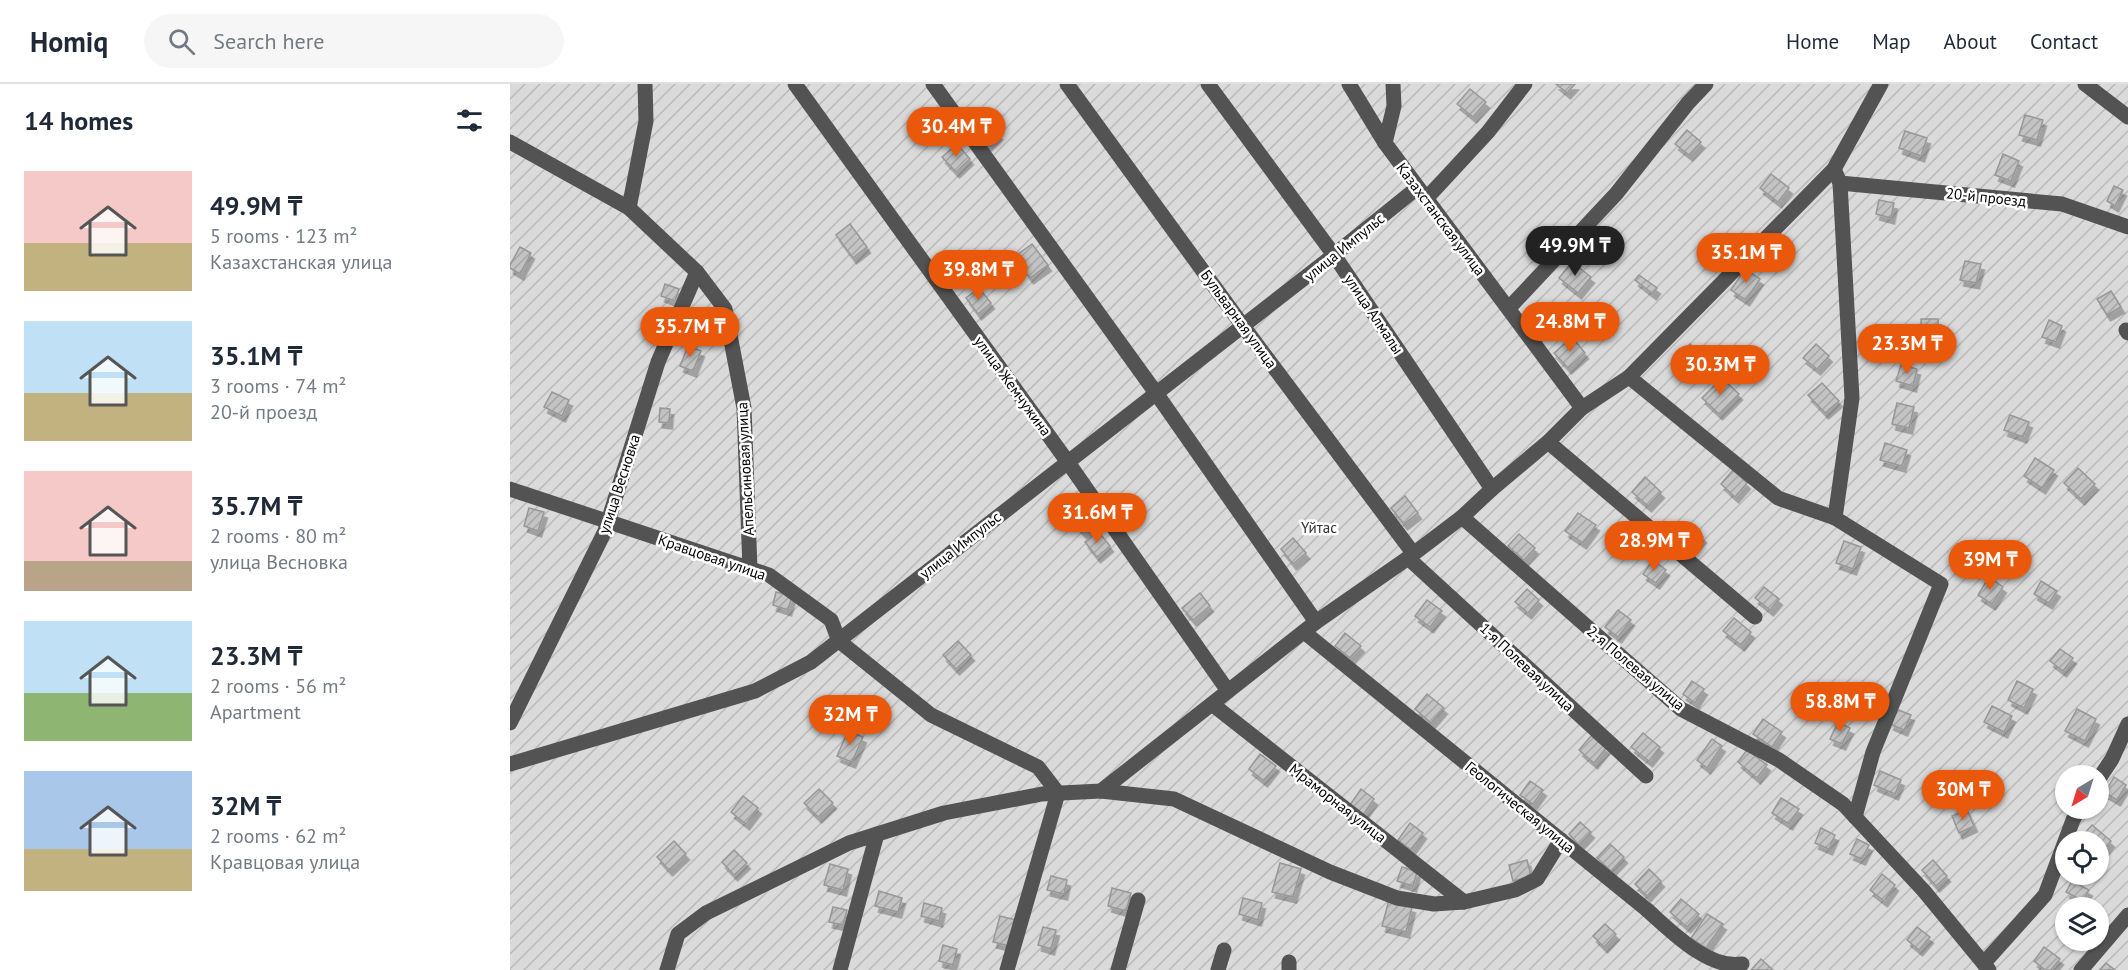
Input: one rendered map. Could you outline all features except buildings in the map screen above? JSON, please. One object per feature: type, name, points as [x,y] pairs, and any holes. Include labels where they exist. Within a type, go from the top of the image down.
[{"type":"street","points":[[629,208],[646,122],[645,84]]},
{"type":"street","name":"улица Жемчужина","points":[[795,84],[1067,461],[1228,691]]},
{"type":"street","name":"Геологическая улица","points":[[933,84],[1156,393],[1310,627],[1684,943],[1717,964],[1732,967],[1742,964]]},
{"type":"street","name":"Бульварная улица","points":[[1067,84],[1411,555]]},
{"type":"street","name":"улица Алмалы","points":[[1208,84],[1334,255],[1492,489]]},
{"type":"street","name":"Казахстанская улица","points":[[1349,84],[1385,142],[1422,194],[1582,408]]},
{"type":"street","points":[[1385,142],[1394,106],[1393,84]]},
{"type":"street","name":"улица Импульс","points":[[510,764],[755,691],[811,662],[1334,255],[1422,194],[1488,132],[1525,84]]},
{"type":"street","points":[[1509,308],[1616,194],[1706,84]]},
{"type":"street","points":[[1101,791],[1310,627],[1462,517],[1548,442],[1582,408],[1629,376],[1837,176],[1881,84]]},
{"type":"street","points":[[2085,84],[2128,117]]},
{"type":"street","name":"Апельсиновая улица","points":[[510,142],[629,208],[697,272],[725,309],[744,408],[750,569]]},
{"type":"street","points":[[1835,518],[1852,398],[1837,176]]},
{"type":"street","name":"20-й проезд","points":[[1837,176],[2062,204],[2128,227]]},
{"type":"street","name":"улица Весновка","points":[[510,723],[608,521],[658,362],[697,272]]},
{"type":"street","points":[[1629,376],[1778,498],[1835,518],[1941,584],[1873,752],[1855,817]]},
{"type":"street","points":[[1548,442],[1755,617]]},
{"type":"street","name":"Кравцовая улица","points":[[510,489],[769,575],[831,620],[839,641],[931,715],[1038,767],[1058,793]]},
{"type":"street","name":"2-я Полевая улица","points":[[1462,517],[1681,709],[1779,760],[1843,804],[1924,891],[1986,966]]},
{"type":"street","name":"1-я Полевая улица","points":[[1411,555],[1646,776]]},
{"type":"street","name":"Мраморная улица","points":[[1212,704],[1464,902]]},
{"type":"street","points":[[2108,765],[2128,724]]},
{"type":"street","points":[[667,970],[678,934],[706,913],[849,843],[944,813],[1042,794],[1101,791],[1174,799],[1330,872],[1396,898],[1434,904],[1464,902],[1515,890],[1537,879],[1561,840]]},
{"type":"street","points":[[1007,970],[1058,793]]},
{"type":"street","points":[[1986,966],[2045,895],[2074,819]]},
{"type":"street","points":[[840,970],[877,834]]},
{"type":"street","points":[[1118,970],[1138,900]]},
{"type":"street","points":[[2081,970],[2128,915]]},
{"type":"street","points":[[1218,970],[1224,950]]},
{"type":"green space","name":"Үйтас","points":[[510,84],[2128,84],[2128,970],[510,970]]}]
